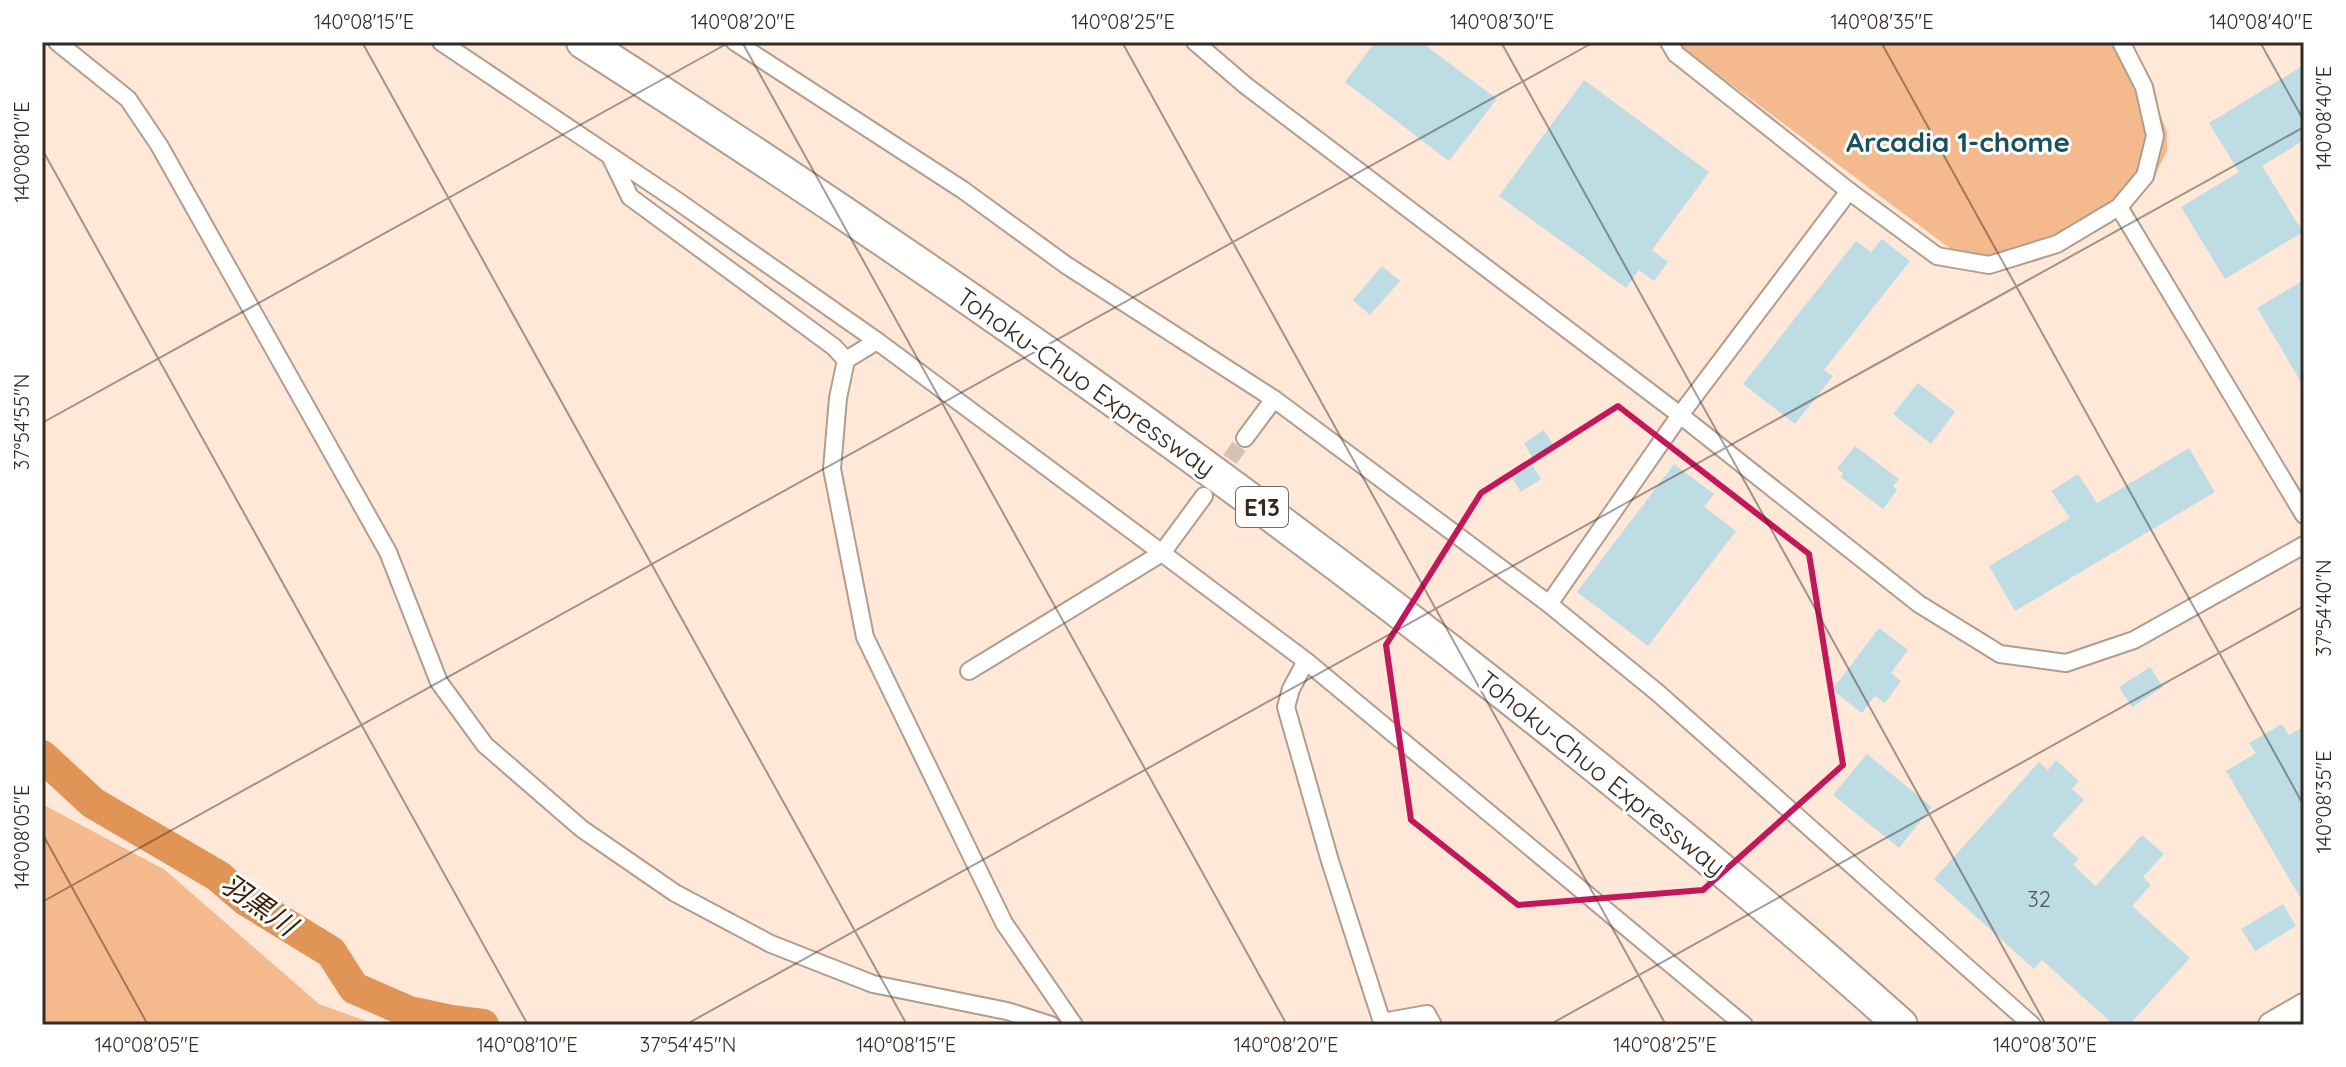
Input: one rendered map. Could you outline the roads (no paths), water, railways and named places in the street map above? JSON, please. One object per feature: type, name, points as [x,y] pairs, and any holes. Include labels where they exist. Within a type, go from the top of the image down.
[{"type":"highway","name":"Tohoku-Chuo Expressway","points":[[583,42],[717,128],[1104,391],[1305,539],[1649,807],[1901,1025]]},
{"type":"highway","name":"Tohoku-Chuo Expressway","points":[[618,42],[714,103],[1096,362],[1296,511],[1471,644],[1673,806],[1927,1025]]},
{"type":"street","points":[[57,42],[128,99],[159,145],[388,552],[439,682],[485,745],[582,829],[675,893],[771,944],[873,984],[1007,1011],[1051,1025]]},
{"type":"street","points":[[441,42],[877,341],[1306,661],[1744,1025]]},
{"type":"street","points":[[735,42],[963,190],[1066,265],[1274,399],[1549,604],[1670,703],[2032,1025]]},
{"type":"street","points":[[1195,42],[1257,94],[1680,415],[1919,604],[2000,654],[2066,663],[2134,640],[2304,545]]},
{"type":"street","points":[[1669,42],[1676,54],[1849,191],[1937,256],[1989,265],[2057,244],[2119,207],[2145,176],[2155,136],[2144,87],[2121,42]]},
{"type":"street","points":[[610,156],[630,197],[834,347],[846,360]]},
{"type":"street","points":[[1549,604],[1680,415],[1849,191]]},
{"type":"street","points":[[2119,207],[2304,515]]},
{"type":"street","points":[[877,341],[846,360],[838,398],[832,469],[865,637],[1004,923],[1074,1025]]},
{"type":"street","points":[[1245,438],[1274,399]]},
{"type":"street","points":[[969,671],[1162,553],[1204,496]]},
{"type":"street","points":[[1306,661],[1291,689],[1286,707],[1330,861],[1382,1022],[1427,1014],[1433,1025]]},
{"type":"street","points":[[2271,1025],[2304,1006]]},
{"type":"waterway","name":"羽黒川","points":[[42,756],[93,803],[218,876],[246,900],[331,952],[354,988],[409,1012],[483,1025]]},
{"type":"tunnel","points":[[1216,479],[1245,438]]},
{"type":"district","name":"Arcadia 1-chome","points":[[1958,141]]}]
